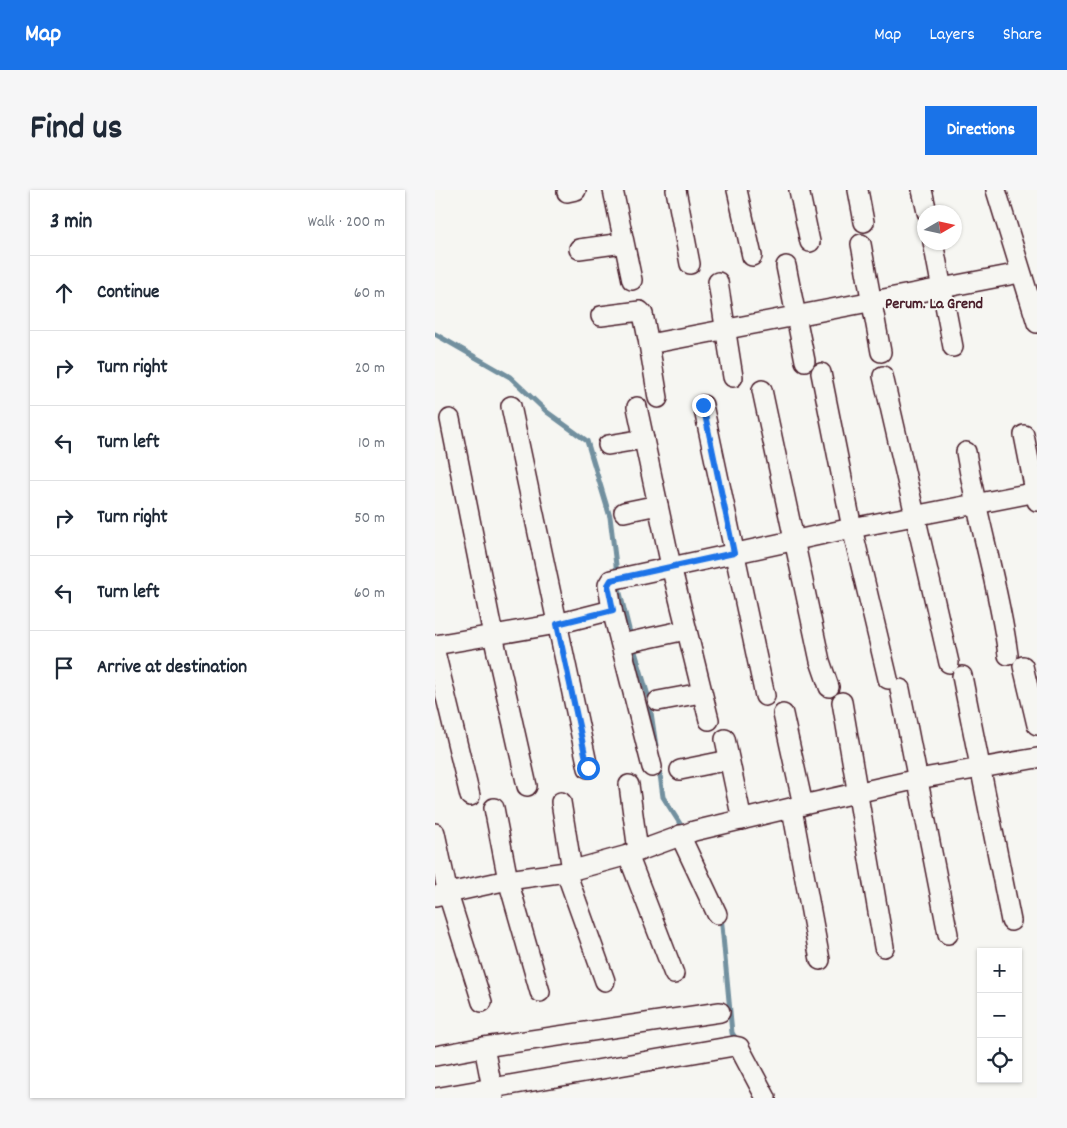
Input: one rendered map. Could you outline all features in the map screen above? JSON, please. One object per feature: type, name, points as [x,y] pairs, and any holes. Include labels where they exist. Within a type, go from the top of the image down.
[{"type":"street","points":[[613,190],[632,280]]},
{"type":"street","points":[[676,190],[690,264]]},
{"type":"street","points":[[737,190],[753,256]]},
{"type":"street","points":[[799,190],[810,242]]},
{"type":"street","points":[[858,190],[864,222]]},
{"type":"street","points":[[922,190],[925,205]]},
{"type":"street","points":[[996,190],[1020,273],[1037,323]]},
{"type":"street","points":[[579,249],[623,243]]},
{"type":"street","points":[[861,244],[881,352]]},
{"type":"street","points":[[935,250],[953,347]]},
{"type":"street","points":[[786,266],[805,361]]},
{"type":"street","points":[[649,344],[1020,273]]},
{"type":"street","points":[[718,282],[733,377]]},
{"type":"street","points":[[601,316],[640,311],[643,314],[658,398]]},
{"type":"street","points":[[821,373],[852,528],[918,779],[948,934]]},
{"type":"street","points":[[883,376],[914,516],[979,768],[1011,921]]},
{"type":"street","points":[[762,390],[820,661],[829,687]]},
{"type":"street","points":[[703,405],[765,696]]},
{"type":"street","points":[[511,406],[588,768]]},
{"type":"street","points":[[637,407],[671,566],[709,720]]},
{"type":"street","points":[[450,419],[493,635],[527,786]]},
{"type":"street","points":[[652,767],[631,642],[613,610],[608,585],[619,578],[671,566],[975,504],[1036,495],[1024,434]]},
{"type":"street","points":[[608,445],[645,439]]},
{"type":"street","points":[[966,452],[975,504],[1003,621],[1037,725]]},
{"type":"street","points":[[624,512],[658,505]]},
{"type":"street","points":[[435,646],[557,624],[613,610]]},
{"type":"street","points":[[631,642],[687,630]]},
{"type":"street","points":[[435,652],[470,796]]},
{"type":"street","points":[[659,701],[701,693]]},
{"type":"street","points":[[842,702],[884,947]]},
{"type":"street","points":[[783,714],[820,960]]},
{"type":"street","points":[[725,739],[742,820]]},
{"type":"street","points":[[442,895],[508,880],[569,871],[633,853],[687,833],[918,779],[1037,758]]},
{"type":"street","points":[[680,770],[729,760]]},
{"type":"street","points":[[629,785],[633,853],[674,974]]},
{"type":"street","points":[[561,802],[569,871],[605,981]]},
{"type":"street","points":[[494,808],[508,880],[540,992]]},
{"type":"street","points":[[435,833],[442,895],[482,1002]]},
{"type":"street","points":[[687,833],[717,914]]},
{"type":"street","points":[[435,1056],[720,1012]]},
{"type":"street","points":[[435,1098],[493,1093],[737,1046],[766,1098]]},
{"type":"street","points":[[484,1047],[493,1093]]},
{"type":"waterway","points":[[435,334],[510,377],[547,412],[587,441],[610,517],[619,589],[631,637]]},
{"type":"waterway","points":[[633,645],[649,699],[656,746]]},
{"type":"waterway","points":[[659,767],[663,797],[684,830]]},
{"type":"waterway","points":[[721,915],[732,1033],[738,1042]]},
{"type":"district","name":"Perum. La Grend","points":[[934,304]]},
{"type":"route","points":[[588,768],[557,624],[613,610],[608,585],[611,580],[734,553],[703,405]]}]
